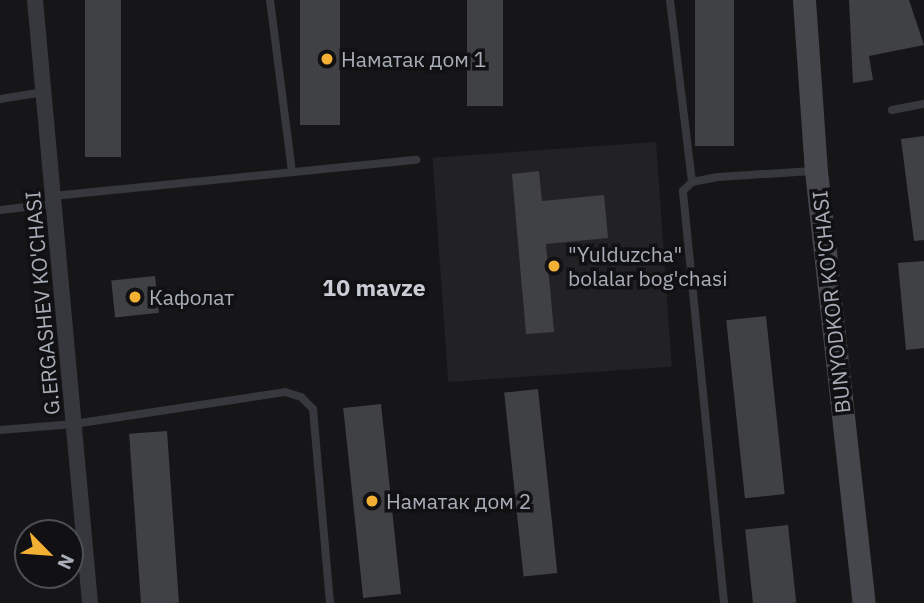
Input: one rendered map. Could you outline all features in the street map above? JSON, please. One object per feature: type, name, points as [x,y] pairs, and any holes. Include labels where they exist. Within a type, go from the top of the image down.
[{"type":"main road","name":"BUNYODKOR KO'CHASI","points":[[804,0],[816,171],[864,603]]},
{"type":"street","name":"G.ERGASHEV KO'CHASI","points":[[34,0],[90,603]]},
{"type":"lane","points":[[270,0],[292,172]]},
{"type":"lane","points":[[670,0],[692,182],[682,196],[723,603]]},
{"type":"lane","points":[[0,99],[43,92]]},
{"type":"lane","points":[[892,110],[924,104]]},
{"type":"lane","points":[[0,210],[53,200],[416,160]]},
{"type":"lane","points":[[692,182],[816,171]]},
{"type":"lane","points":[[0,430],[74,424],[285,392],[301,397],[313,409],[330,603]]},
{"type":"shaded area","name":"\"Yulduzcha\" bolalar bog'chasi","points":[[656,142],[672,366],[448,382],[433,158]]},
{"type":"building","points":[[85,0],[121,0],[121,157],[85,157]]},
{"type":"building","name":"Наматак дом 1","points":[[300,0],[340,0],[340,125],[300,125]]},
{"type":"building","points":[[467,0],[503,0],[503,106],[467,106]]},
{"type":"building","points":[[695,0],[734,0],[734,146],[695,146]]},
{"type":"building","points":[[849,0],[909,0],[924,45],[869,56],[873,80],[853,83]]},
{"type":"building","points":[[924,136],[924,240],[914,241],[901,139]]},
{"type":"building","points":[[539,171],[542,201],[604,195],[608,238],[546,244],[554,332],[526,334],[512,174]]},
{"type":"building","points":[[924,261],[924,348],[906,350],[898,263]]},
{"type":"building","name":"Кафолат","points":[[155,276],[159,313],[115,317],[111,281]]},
{"type":"building","points":[[766,316],[785,494],[745,498],[726,320]]},
{"type":"building","points":[[538,389],[557,573],[524,577],[504,393]]},
{"type":"building","name":"Наматак дом 2","points":[[381,404],[401,594],[363,598],[343,408]]},
{"type":"building","points":[[167,431],[179,603],[141,603],[129,434]]},
{"type":"building","points":[[788,525],[796,603],[753,603],[745,529]]},
{"type":"place","name":"Наматак дом 1","points":[[327,59]]},
{"type":"place","name":"\"Yulduzcha\" bolalar bog'chasi","points":[[554,266]]},
{"type":"place","name":"Кафолат","points":[[135,297]]},
{"type":"place","name":"Наматак дом 2","points":[[372,501]]},
{"type":"district","name":"10 mavze","points":[[374,287]]}]
